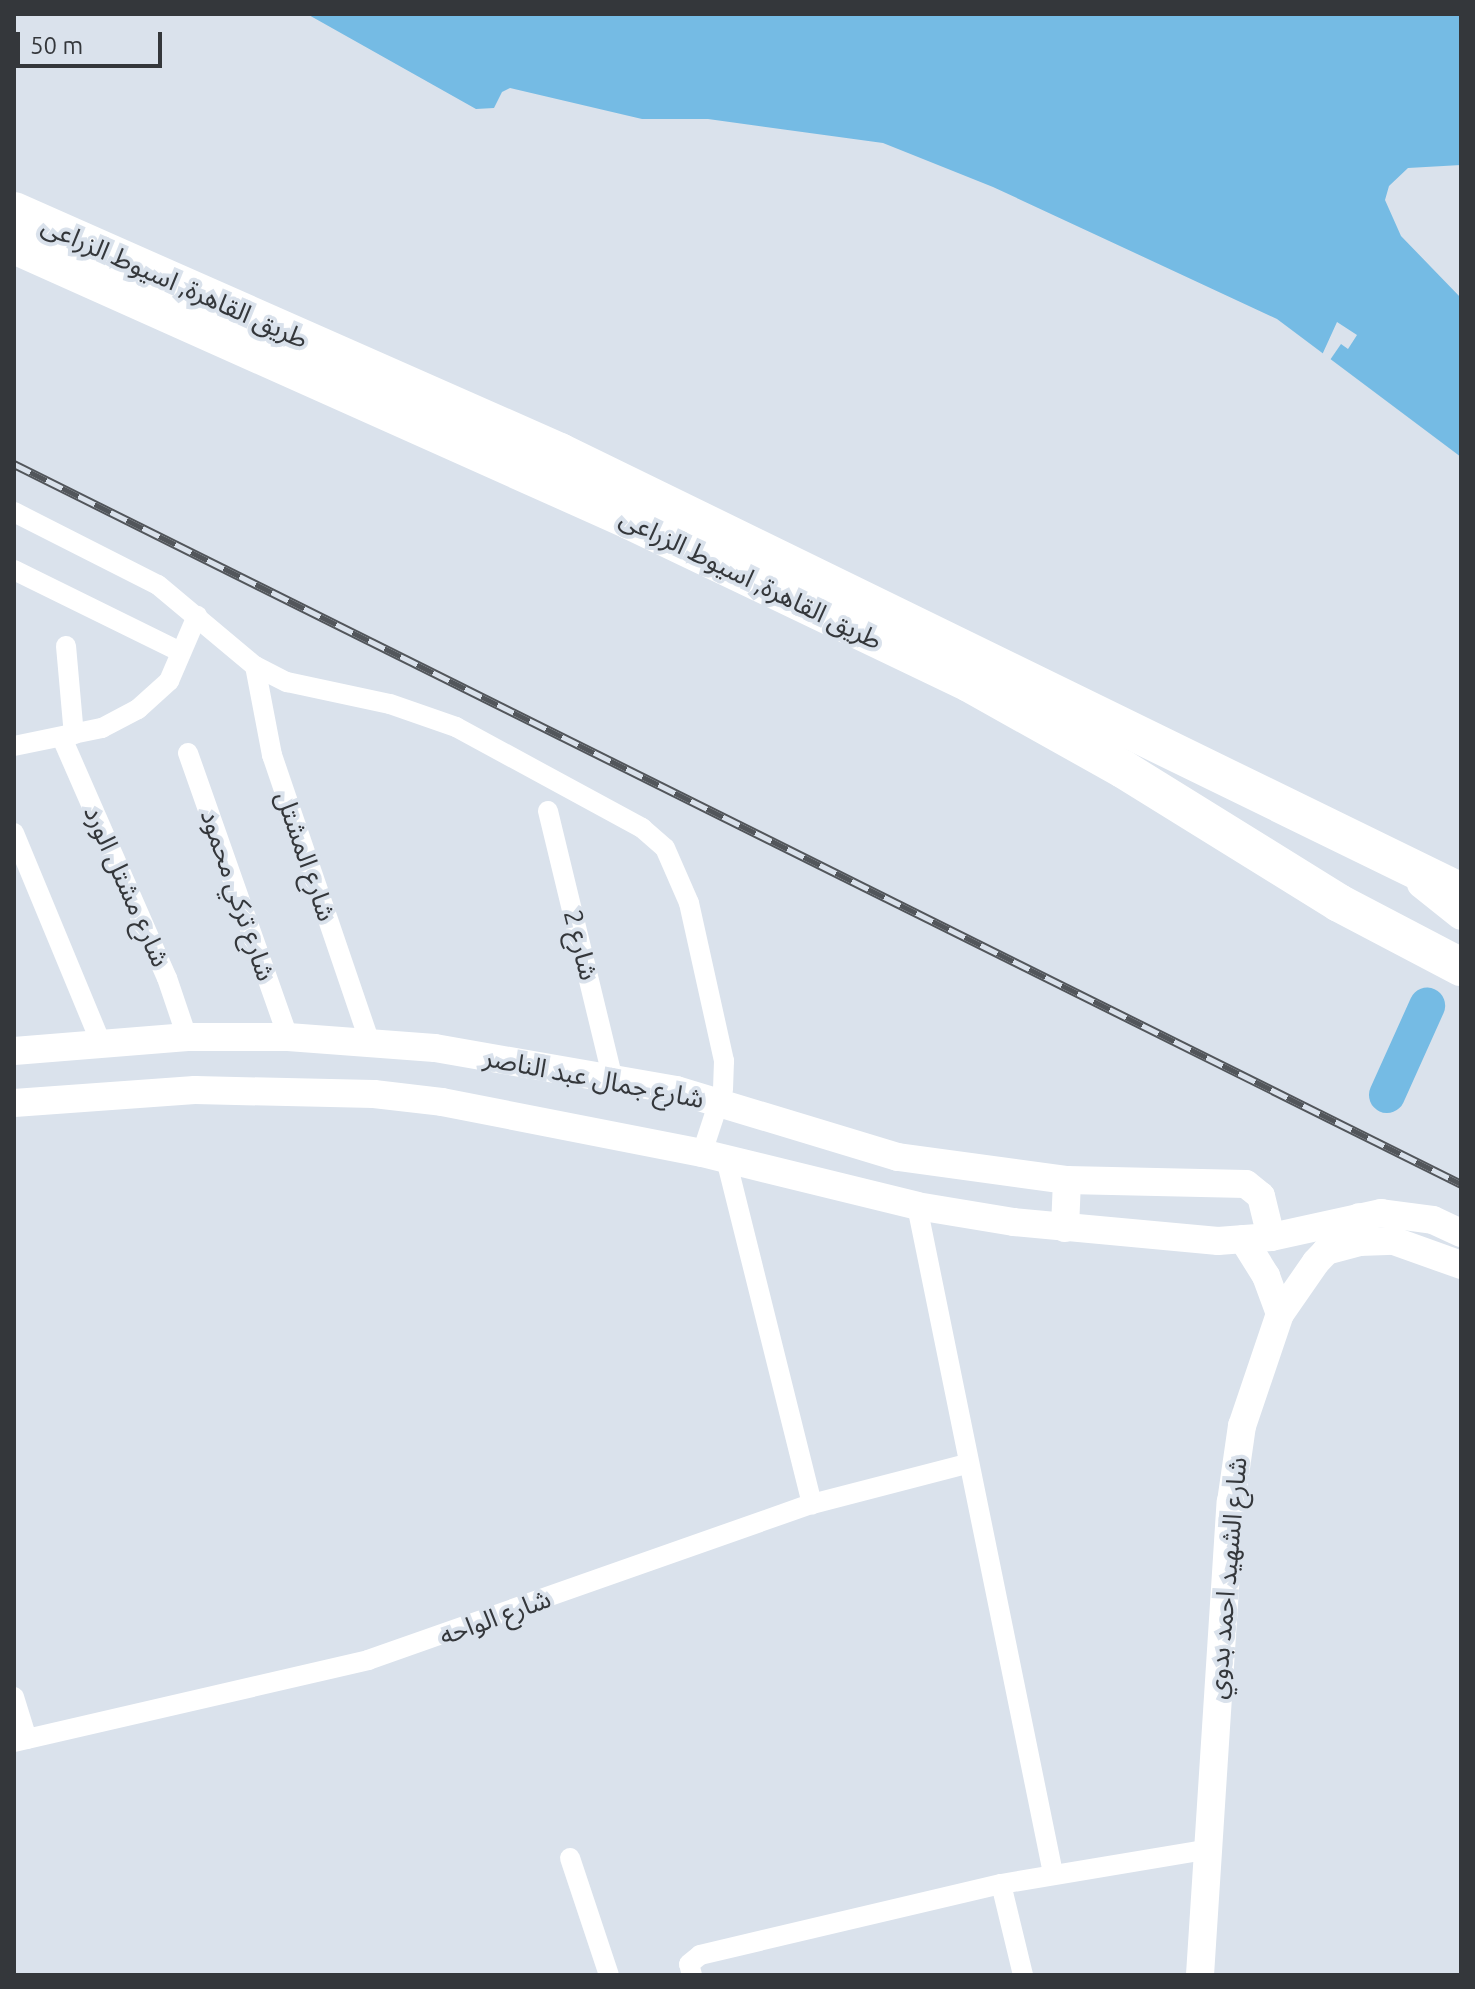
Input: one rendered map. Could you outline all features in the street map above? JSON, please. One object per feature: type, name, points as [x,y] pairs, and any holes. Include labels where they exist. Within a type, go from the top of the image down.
[{"type":"highway","name":"طريق القاهرة, اسيوط الزراعى","points":[[14,211],[560,452],[949,638],[1461,892]]},
{"type":"highway","name":"طريق القاهرة, اسيوط الزراعى","points":[[14,245],[601,507],[969,683],[1123,769],[1339,903],[1461,967]]},
{"type":"street","points":[[14,512],[158,585],[255,666],[287,682],[390,704],[456,727],[642,828],[665,848],[689,903],[724,1061],[714,1156],[812,1504]]},
{"type":"street","points":[[14,570],[181,652]]},
{"type":"street","points":[[14,746],[102,728],[138,709],[169,681],[197,616]]},
{"type":"street","name":"شارع مشتل الورد","points":[[66,646],[68,737],[167,978],[187,1037]]},
{"type":"street","name":"شارع المشتل","points":[[255,666],[272,755],[370,1043]]},
{"type":"street","name":"شارع تركي محمود","points":[[188,753],[288,1037]]},
{"type":"street","name":"شارع 2","points":[[548,811],[613,1079]]},
{"type":"street","points":[[14,833],[101,1043]]},
{"type":"street","points":[[1398,863],[1461,916]]},
{"type":"street","name":"شارع جمال عبد الناصر","points":[[14,1051],[187,1037],[288,1037],[435,1048],[613,1079],[718,1102],[816,1137],[898,1157],[1067,1180],[1251,1185],[1261,1196],[1257,1238]]},
{"type":"street","name":"شارع جمال عبد الناصر","points":[[14,1103],[195,1090],[374,1094],[442,1102],[714,1156],[917,1206],[1065,1228],[1257,1238],[1359,1217],[1408,1214],[1461,1233]]},
{"type":"street","points":[[1065,1228],[1067,1180]]},
{"type":"street","points":[[917,1206],[967,1464],[1053,1873]]},
{"type":"street","name":"شارع الشهيد احمد بدوي","points":[[1200,1975],[1205,1850],[1235,1464],[1252,1388],[1280,1314],[1326,1251],[1359,1217]]},
{"type":"street","points":[[1257,1238],[1280,1314]]},
{"type":"street","points":[[1326,1251],[1359,1242],[1394,1241],[1431,1250],[1461,1265]]},
{"type":"street","name":"شارع الواحه","points":[[20,1740],[368,1660],[812,1504],[967,1464]]},
{"type":"street","points":[[14,1697],[20,1740]]},
{"type":"street","points":[[692,1975],[689,1964],[700,1955],[1053,1873],[1205,1850]]},
{"type":"street","points":[[570,1858],[609,1975]]},
{"type":"street","points":[[1001,1884],[1023,1975]]},
{"type":"water","points":[[307,14],[1461,14],[1461,165],[1408,168],[1389,186],[1385,200],[1401,236],[1461,298],[1461,457],[1277,319],[993,187],[883,143],[708,119],[642,119],[510,88],[502,92],[494,108],[476,109]]},
{"type":"pier","points":[[1337,322],[1357,335],[1348,349],[1341,344],[1330,360],[1322,355]]},
{"type":"waterway","points":[[1387,1095],[1427,1006]]},
{"type":"railway","points":[[14,464],[1461,1184]]}]
